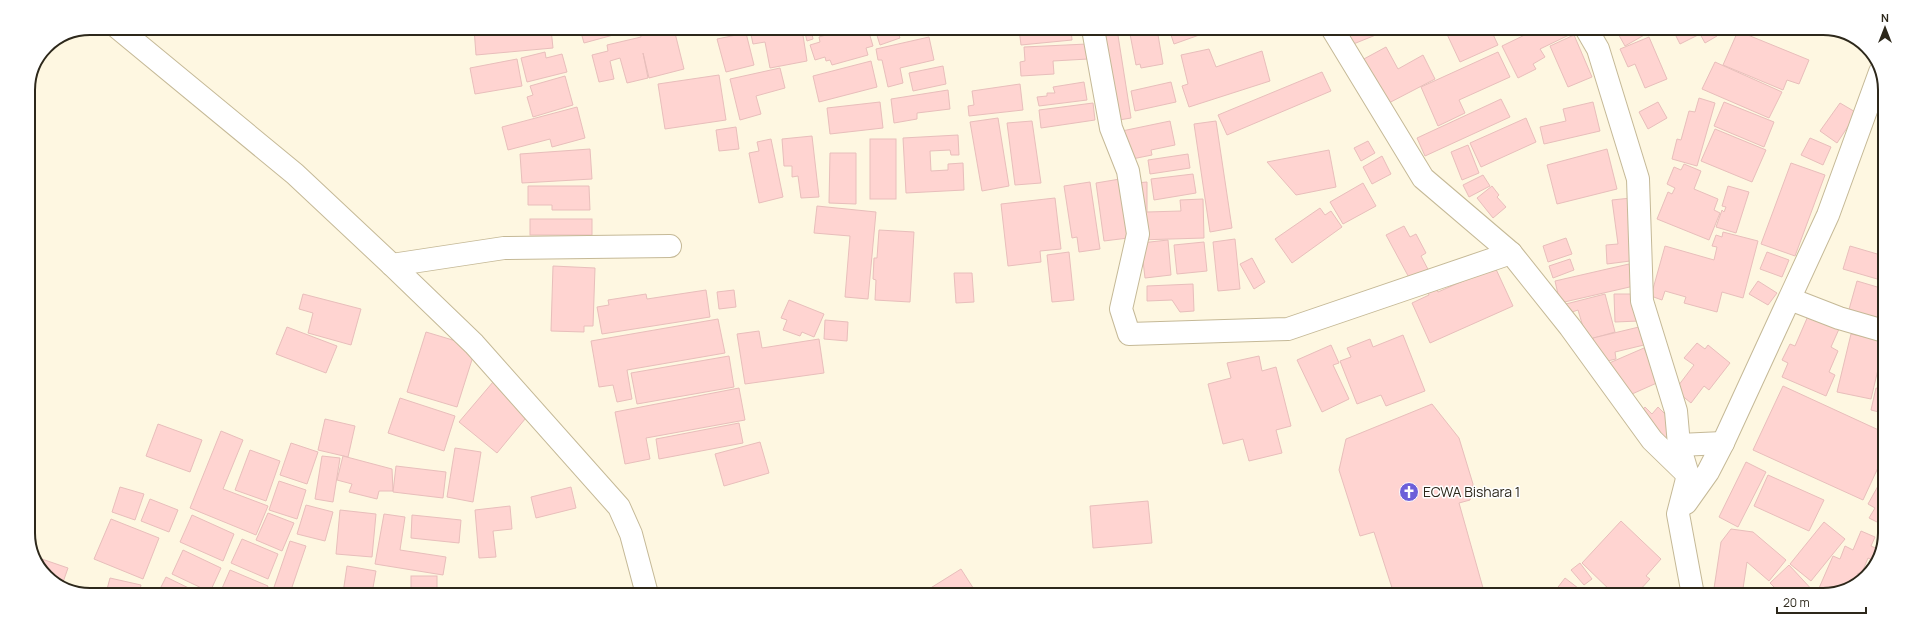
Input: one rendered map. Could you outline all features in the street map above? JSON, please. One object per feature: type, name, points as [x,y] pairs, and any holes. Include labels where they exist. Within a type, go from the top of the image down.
[{"type":"street","points":[[126,35],[295,174],[474,344],[620,507],[631,534],[644,588]]},
{"type":"street","points":[[1094,35],[1111,128],[1128,171],[1138,234],[1121,309],[1129,334],[1288,329],[1511,253]]},
{"type":"street","points":[[1336,35],[1422,178],[1511,253],[1570,327],[1652,440],[1688,475]]},
{"type":"street","points":[[1590,35],[1598,50],[1638,179],[1642,302],[1676,411],[1679,445],[1688,475],[1678,514],[1692,588]]},
{"type":"street","points":[[1678,514],[1708,472],[1723,443],[1790,298],[1828,215],[1877,80]]},
{"type":"street","points":[[392,265],[504,248],[670,246]]},
{"type":"street","points":[[1790,298],[1839,318],[1878,329]]},
{"type":"street","points":[[1679,445],[1723,443]]},
{"type":"building","points":[[475,35],[552,35],[553,48],[476,55]]},
{"type":"building","points":[[582,35],[613,35],[584,43]]},
{"type":"building","points":[[641,35],[676,35],[684,69],[649,78],[643,53],[648,78],[627,83],[620,58],[610,61],[614,79],[599,82],[592,55],[608,51],[607,45],[641,37]]},
{"type":"building","points":[[736,35],[746,35],[754,65],[726,72],[717,39]]},
{"type":"building","points":[[751,35],[803,35],[807,61],[770,68],[765,42],[753,44]]},
{"type":"building","points":[[806,35],[812,35],[813,39],[807,41]]},
{"type":"building","points":[[826,35],[870,35],[873,46],[866,48],[868,55],[832,65],[830,60],[826,61],[825,57],[815,60],[810,45],[820,42],[819,37]]},
{"type":"building","points":[[877,35],[899,35],[900,38],[880,45]]},
{"type":"building","points":[[1020,35],[1072,35],[1072,40],[1021,45]]},
{"type":"building","points":[[1099,35],[1118,35],[1131,118],[1113,121]]},
{"type":"building","points":[[1130,35],[1158,35],[1163,64],[1141,68],[1140,64],[1136,65]]},
{"type":"building","points":[[1171,35],[1199,35],[1174,44]]},
{"type":"building","points":[[1347,35],[1376,35],[1351,45]]},
{"type":"building","points":[[1447,35],[1493,35],[1498,45],[1460,62]]},
{"type":"building","points":[[1525,35],[1569,35],[1540,49],[1545,57],[1533,64],[1536,69],[1518,78],[1502,46]]},
{"type":"building","points":[[1574,35],[1592,77],[1568,87],[1550,46]]},
{"type":"building","points":[[1619,35],[1644,35],[1625,46]]},
{"type":"building","points":[[1676,35],[1698,35],[1680,44]]},
{"type":"building","points":[[1701,35],[1716,35],[1717,36],[1705,43]]},
{"type":"building","points":[[1736,35],[1748,35],[1809,60],[1799,84],[1787,80],[1783,90],[1723,65]]},
{"type":"building","points":[[929,37],[934,60],[900,68],[903,83],[888,87],[882,60],[878,60],[876,49]]},
{"type":"building","points":[[1649,37],[1667,79],[1645,88],[1635,64],[1628,67],[1620,49]]},
{"type":"building","points":[[1087,44],[1088,59],[1053,61],[1054,74],[1021,76],[1020,62],[1025,61],[1024,47]]},
{"type":"building","points":[[1386,47],[1398,69],[1423,55],[1435,79],[1385,105],[1362,60]]},
{"type":"building","points":[[1209,49],[1216,67],[1262,51],[1270,81],[1189,107],[1182,86],[1188,84],[1181,55]]},
{"type":"building","points":[[545,52],[546,58],[562,54],[567,72],[527,82],[521,58]]},
{"type":"building","points":[[1498,52],[1510,77],[1459,100],[1465,113],[1438,126],[1421,87]]},
{"type":"building","points":[[517,59],[522,86],[475,94],[470,68]]},
{"type":"building","points":[[871,61],[877,87],[819,102],[813,76]]},
{"type":"building","points":[[1715,62],[1782,92],[1769,118],[1702,89]]},
{"type":"building","points":[[943,66],[946,84],[913,91],[909,73]]},
{"type":"building","points":[[780,68],[785,88],[756,96],[761,114],[740,120],[730,79]]},
{"type":"building","points":[[1322,72],[1331,91],[1227,135],[1218,115]]},
{"type":"building","points":[[719,75],[726,120],[665,129],[658,84]]},
{"type":"building","points":[[565,76],[573,105],[533,117],[527,97],[533,95],[530,86]]},
{"type":"building","points":[[1084,82],[1087,100],[1039,106],[1037,97],[1047,96],[1047,93],[1055,93],[1053,87]]},
{"type":"building","points":[[1171,82],[1176,102],[1135,111],[1131,91]]},
{"type":"building","points":[[1020,84],[1023,110],[969,116],[968,106],[974,105],[972,91]]},
{"type":"building","points":[[948,90],[950,109],[917,113],[917,119],[894,123],[891,99]]},
{"type":"building","points":[[1699,98],[1715,103],[1697,166],[1672,159],[1677,139],[1681,140],[1689,111],[1695,112]]},
{"type":"building","points":[[1501,99],[1510,117],[1425,156],[1417,138]]},
{"type":"building","points":[[880,102],[883,128],[830,134],[827,108]]},
{"type":"building","points":[[1593,102],[1600,131],[1544,144],[1540,127],[1566,121],[1563,109]]},
{"type":"building","points":[[1658,102],[1667,118],[1648,129],[1639,112]]},
{"type":"building","points":[[1724,102],[1774,122],[1764,147],[1714,126]]},
{"type":"building","points":[[1093,103],[1095,120],[1041,128],[1039,110]]},
{"type":"building","points":[[1840,103],[1857,113],[1837,143],[1820,131]]},
{"type":"building","points":[[577,107],[585,138],[552,147],[550,139],[508,150],[502,127]]},
{"type":"building","points":[[998,118],[1009,186],[982,191],[970,122]]},
{"type":"building","points":[[1526,118],[1536,142],[1481,167],[1470,143]]},
{"type":"building","points":[[1032,121],[1041,183],[1015,185],[1007,123]]},
{"type":"building","points":[[1170,121],[1175,145],[1151,150],[1152,155],[1127,160],[1122,131]]},
{"type":"building","points":[[1216,121],[1232,228],[1210,232],[1194,124]]},
{"type":"building","points":[[736,127],[739,149],[719,151],[716,130]]},
{"type":"building","points":[[1715,129],[1766,150],[1752,182],[1701,161]]},
{"type":"building","points":[[958,135],[959,155],[951,155],[950,150],[930,151],[931,171],[948,170],[948,164],[963,163],[964,190],[906,193],[903,138]]},
{"type":"building","points":[[812,136],[819,197],[801,198],[798,176],[792,177],[792,166],[784,166],[782,139]]},
{"type":"building","points":[[1810,138],[1831,147],[1823,165],[1801,155]]},
{"type":"building","points":[[771,139],[783,197],[759,203],[749,153],[759,151],[757,142]]},
{"type":"building","points":[[870,139],[896,139],[896,199],[870,199]]},
{"type":"building","points":[[1368,141],[1375,153],[1361,161],[1354,148]]},
{"type":"building","points":[[1468,145],[1479,173],[1462,180],[1451,152]]},
{"type":"building","points":[[590,149],[592,179],[522,183],[520,154]]},
{"type":"building","points":[[1607,149],[1617,189],[1557,204],[1547,165]]},
{"type":"building","points":[[1329,150],[1336,187],[1296,195],[1267,162]]},
{"type":"building","points":[[830,153],[856,153],[856,204],[829,203]]},
{"type":"building","points":[[1188,154],[1190,168],[1150,174],[1148,160]]},
{"type":"building","points":[[1382,156],[1391,174],[1372,184],[1363,167]]},
{"type":"building","points":[[1791,163],[1825,175],[1795,256],[1761,244]]},
{"type":"building","points":[[1684,164],[1701,171],[1694,189],[1718,199],[1714,210],[1720,213],[1709,240],[1657,219],[1668,192],[1672,194],[1675,188],[1667,184],[1674,167],[1681,170]]},
{"type":"building","points":[[1193,174],[1196,193],[1154,200],[1151,179]]},
{"type":"building","points":[[1483,175],[1490,186],[1469,197],[1463,185]]},
{"type":"building","points":[[1120,179],[1128,238],[1104,241],[1096,183]]},
{"type":"building","points":[[1090,182],[1100,249],[1079,252],[1077,237],[1072,238],[1064,186]]},
{"type":"building","points":[[1147,182],[1147,212],[1181,211],[1180,200],[1203,199],[1204,238],[1138,240],[1136,183]]},
{"type":"building","points":[[1363,183],[1376,206],[1343,224],[1330,202]]},
{"type":"building","points":[[528,186],[589,186],[590,210],[552,210],[552,205],[528,205]]},
{"type":"building","points":[[1492,186],[1499,195],[1497,197],[1506,207],[1493,218],[1477,198]]},
{"type":"building","points":[[1728,186],[1749,192],[1736,233],[1716,227],[1722,210],[1724,212],[1726,207],[1722,206]]},
{"type":"building","points":[[1055,198],[1061,249],[1040,251],[1041,262],[1008,266],[1001,204]]},
{"type":"building","points":[[1631,198],[1638,260],[1607,264],[1606,245],[1618,244],[1612,200]]},
{"type":"building","points":[[817,206],[876,212],[868,299],[845,297],[850,236],[814,233]]},
{"type":"building","points":[[1320,208],[1325,215],[1331,211],[1342,227],[1292,263],[1275,239]]},
{"type":"building","points":[[530,219],[592,219],[592,235],[530,235]]},
{"type":"building","points":[[1404,226],[1410,237],[1416,234],[1426,253],[1421,256],[1431,275],[1413,285],[1386,235]]},
{"type":"building","points":[[879,230],[914,232],[910,302],[875,300],[876,280],[873,279],[874,258],[877,258]]},
{"type":"building","points":[[1723,232],[1758,241],[1743,298],[1722,292],[1717,312],[1684,303],[1686,297],[1665,291],[1662,300],[1651,296],[1665,246],[1714,260],[1717,247],[1712,246],[1716,235],[1722,237]]},
{"type":"building","points":[[1566,238],[1572,254],[1548,262],[1543,246]]},
{"type":"building","points":[[1235,239],[1240,289],[1218,291],[1213,242]]},
{"type":"building","points":[[1168,240],[1171,275],[1145,278],[1141,243]]},
{"type":"building","points":[[1204,242],[1207,271],[1177,274],[1174,245]]},
{"type":"building","points":[[1850,246],[1878,254],[1878,279],[1843,269]]},
{"type":"building","points":[[1069,252],[1074,300],[1052,302],[1047,255]]},
{"type":"building","points":[[1767,252],[1789,260],[1782,277],[1760,269]]},
{"type":"building","points":[[1252,258],[1265,282],[1254,289],[1240,264]]},
{"type":"building","points":[[1570,259],[1574,270],[1553,278],[1549,266]]},
{"type":"building","points":[[1629,264],[1634,286],[1560,303],[1555,281]]},
{"type":"building","points":[[553,266],[595,268],[593,326],[584,326],[584,332],[551,331]]},
{"type":"building","points":[[1495,267],[1513,306],[1430,343],[1412,303],[1429,295],[1426,288],[1434,284],[1438,292]]},
{"type":"building","points":[[954,273],[972,273],[974,302],[956,303]]},
{"type":"building","points":[[1758,281],[1777,293],[1768,305],[1749,294]]},
{"type":"building","points":[[1857,281],[1878,287],[1878,322],[1848,313]]},
{"type":"building","points":[[1193,284],[1194,311],[1180,312],[1172,300],[1147,301],[1147,286]]},
{"type":"building","points":[[706,290],[710,317],[602,334],[597,307],[609,305],[608,300],[646,294],[647,299]]},
{"type":"building","points":[[734,290],[736,307],[719,309],[717,292]]},
{"type":"building","points":[[303,294],[361,309],[351,345],[308,333],[313,313],[299,309]]},
{"type":"building","points":[[1605,294],[1615,332],[1587,340],[1578,310],[1569,313],[1566,304]]},
{"type":"building","points":[[1614,294],[1638,294],[1639,321],[1615,322]]},
{"type":"building","points":[[789,300],[824,314],[814,337],[802,332],[800,336],[783,330],[787,320],[781,318]]},
{"type":"building","points":[[1808,316],[1839,329],[1831,347],[1838,351],[1829,372],[1835,375],[1826,396],[1782,377],[1788,363],[1782,360],[1790,344],[1795,346]]},
{"type":"building","points":[[718,319],[725,353],[627,370],[632,399],[617,402],[613,385],[599,387],[591,341]]},
{"type":"building","points":[[825,320],[848,322],[847,341],[824,339]]},
{"type":"building","points":[[287,327],[337,346],[326,373],[276,354]]},
{"type":"building","points":[[1639,327],[1644,345],[1615,352],[1616,359],[1599,363],[1593,338]]},
{"type":"building","points":[[759,331],[762,348],[819,339],[824,373],[745,384],[737,334]]},
{"type":"building","points":[[426,332],[476,347],[457,407],[407,392]]},
{"type":"building","points":[[1851,334],[1878,340],[1878,369],[1871,399],[1837,392]]},
{"type":"building","points":[[1403,335],[1425,391],[1386,406],[1381,395],[1357,404],[1340,361],[1351,357],[1347,348],[1370,339],[1373,347]]},
{"type":"building","points":[[1697,343],[1705,349],[1708,345],[1730,363],[1709,390],[1704,386],[1691,403],[1675,390],[1694,365],[1684,358]]},
{"type":"building","points":[[1331,345],[1339,363],[1333,365],[1349,399],[1322,412],[1297,360]]},
{"type":"building","points":[[1644,348],[1659,382],[1623,398],[1607,364]]},
{"type":"building","points":[[729,356],[734,387],[637,404],[631,373]]},
{"type":"building","points":[[1259,356],[1262,371],[1276,367],[1291,426],[1276,430],[1282,453],[1249,461],[1243,439],[1223,444],[1208,384],[1231,378],[1227,363]]},
{"type":"building","points":[[493,382],[530,413],[497,453],[459,422]]},
{"type":"building","points":[[1783,386],[1878,430],[1878,468],[1863,500],[1753,450]]},
{"type":"building","points":[[739,388],[745,420],[646,438],[650,459],[625,464],[615,412]]},
{"type":"building","points":[[1876,388],[1878,388],[1878,412],[1871,410]]},
{"type":"building","points":[[400,398],[455,416],[444,451],[388,433]]},
{"type":"building","name":"ECWA Bishara 1","points":[[1432,404],[1459,438],[1473,484],[1470,500],[1459,503],[1483,588],[1392,588],[1374,532],[1360,536],[1339,470],[1346,439]]},
{"type":"building","points":[[1645,407],[1652,414],[1658,407],[1672,421],[1674,431],[1661,444],[1635,418]]},
{"type":"building","points":[[325,419],[355,426],[348,457],[318,450]]},
{"type":"building","points":[[739,423],[743,443],[659,459],[656,439]]},
{"type":"building","points":[[158,424],[202,440],[190,472],[146,456]]},
{"type":"building","points":[[221,431],[243,440],[223,489],[268,506],[256,535],[190,508]]},
{"type":"building","points":[[760,442],[769,473],[724,486],[715,454]]},
{"type":"building","points":[[291,443],[318,452],[307,484],[280,475]]},
{"type":"building","points":[[455,448],[481,452],[473,502],[447,497]]},
{"type":"building","points":[[250,450],[280,461],[266,501],[235,490]]},
{"type":"building","points":[[322,456],[340,458],[333,502],[315,499]]},
{"type":"building","points":[[343,456],[392,469],[393,491],[379,491],[377,499],[349,492],[352,484],[337,480]]},
{"type":"building","points":[[1746,462],[1766,472],[1738,527],[1719,517]]},
{"type":"building","points":[[396,466],[446,472],[443,498],[393,492]]},
{"type":"building","points":[[1768,475],[1824,500],[1809,531],[1754,506]]},
{"type":"building","points":[[279,481],[306,490],[297,519],[269,510]]},
{"type":"building","points":[[1878,486],[1878,522],[1869,518],[1875,508],[1868,504]]},
{"type":"building","points":[[120,487],[144,494],[135,520],[112,512]]},
{"type":"building","points":[[571,487],[576,508],[536,518],[531,497]]},
{"type":"building","points":[[150,499],[178,510],[169,532],[141,521]]},
{"type":"building","points":[[1148,501],[1152,543],[1093,548],[1090,506]]},
{"type":"building","points":[[306,505],[333,512],[325,541],[297,534]]},
{"type":"building","points":[[510,506],[512,529],[493,531],[496,557],[479,558],[475,510]]},
{"type":"building","points":[[340,510],[376,514],[372,557],[336,554]]},
{"type":"building","points":[[268,513],[294,523],[282,551],[256,540]]},
{"type":"building","points":[[384,514],[405,517],[400,550],[446,557],[443,575],[375,564]]},
{"type":"building","points":[[192,515],[234,534],[223,561],[180,542]]},
{"type":"building","points":[[412,515],[461,520],[459,543],[411,538]]},
{"type":"building","points":[[111,519],[159,538],[143,579],[94,559]]},
{"type":"building","points":[[1621,521],[1661,559],[1646,576],[1650,579],[1642,588],[1608,588],[1582,563]]},
{"type":"building","points":[[1824,522],[1845,539],[1811,581],[1790,564]]},
{"type":"building","points":[[1731,529],[1753,532],[1786,560],[1769,581],[1747,562],[1743,588],[1714,588],[1721,542]]},
{"type":"building","points":[[1861,531],[1875,537],[1871,546],[1876,548],[1874,554],[1871,559],[1868,558],[1862,572],[1860,574],[1858,573],[1857,577],[1850,581],[1840,585],[1830,588],[1819,588],[1833,556],[1840,559],[1845,546],[1853,550]]},
{"type":"building","points":[[242,539],[278,554],[268,579],[231,563]]},
{"type":"building","points":[[290,541],[306,546],[292,588],[274,588]]},
{"type":"building","points":[[183,550],[221,568],[212,588],[202,588],[172,574]]},
{"type":"building","points":[[41,559],[68,568],[63,581],[51,572]]},
{"type":"building","points":[[1580,563],[1592,579],[1584,585],[1571,570]]},
{"type":"building","points":[[1789,565],[1810,588],[1775,588],[1770,583]]},
{"type":"building","points":[[347,566],[376,571],[373,588],[344,588]]},
{"type":"building","points":[[961,569],[973,588],[931,588]]},
{"type":"building","points":[[230,570],[268,586],[267,588],[222,588]]},
{"type":"building","points":[[411,576],[437,576],[437,588],[411,588]]},
{"type":"building","points":[[166,577],[189,588],[160,588]]},
{"type":"building","points":[[110,578],[141,585],[140,588],[107,588]]},
{"type":"building","points":[[1565,578],[1578,588],[1557,588]]},
{"type":"place","name":"ECWA Bishara 1","points":[[1409,492]]}]
